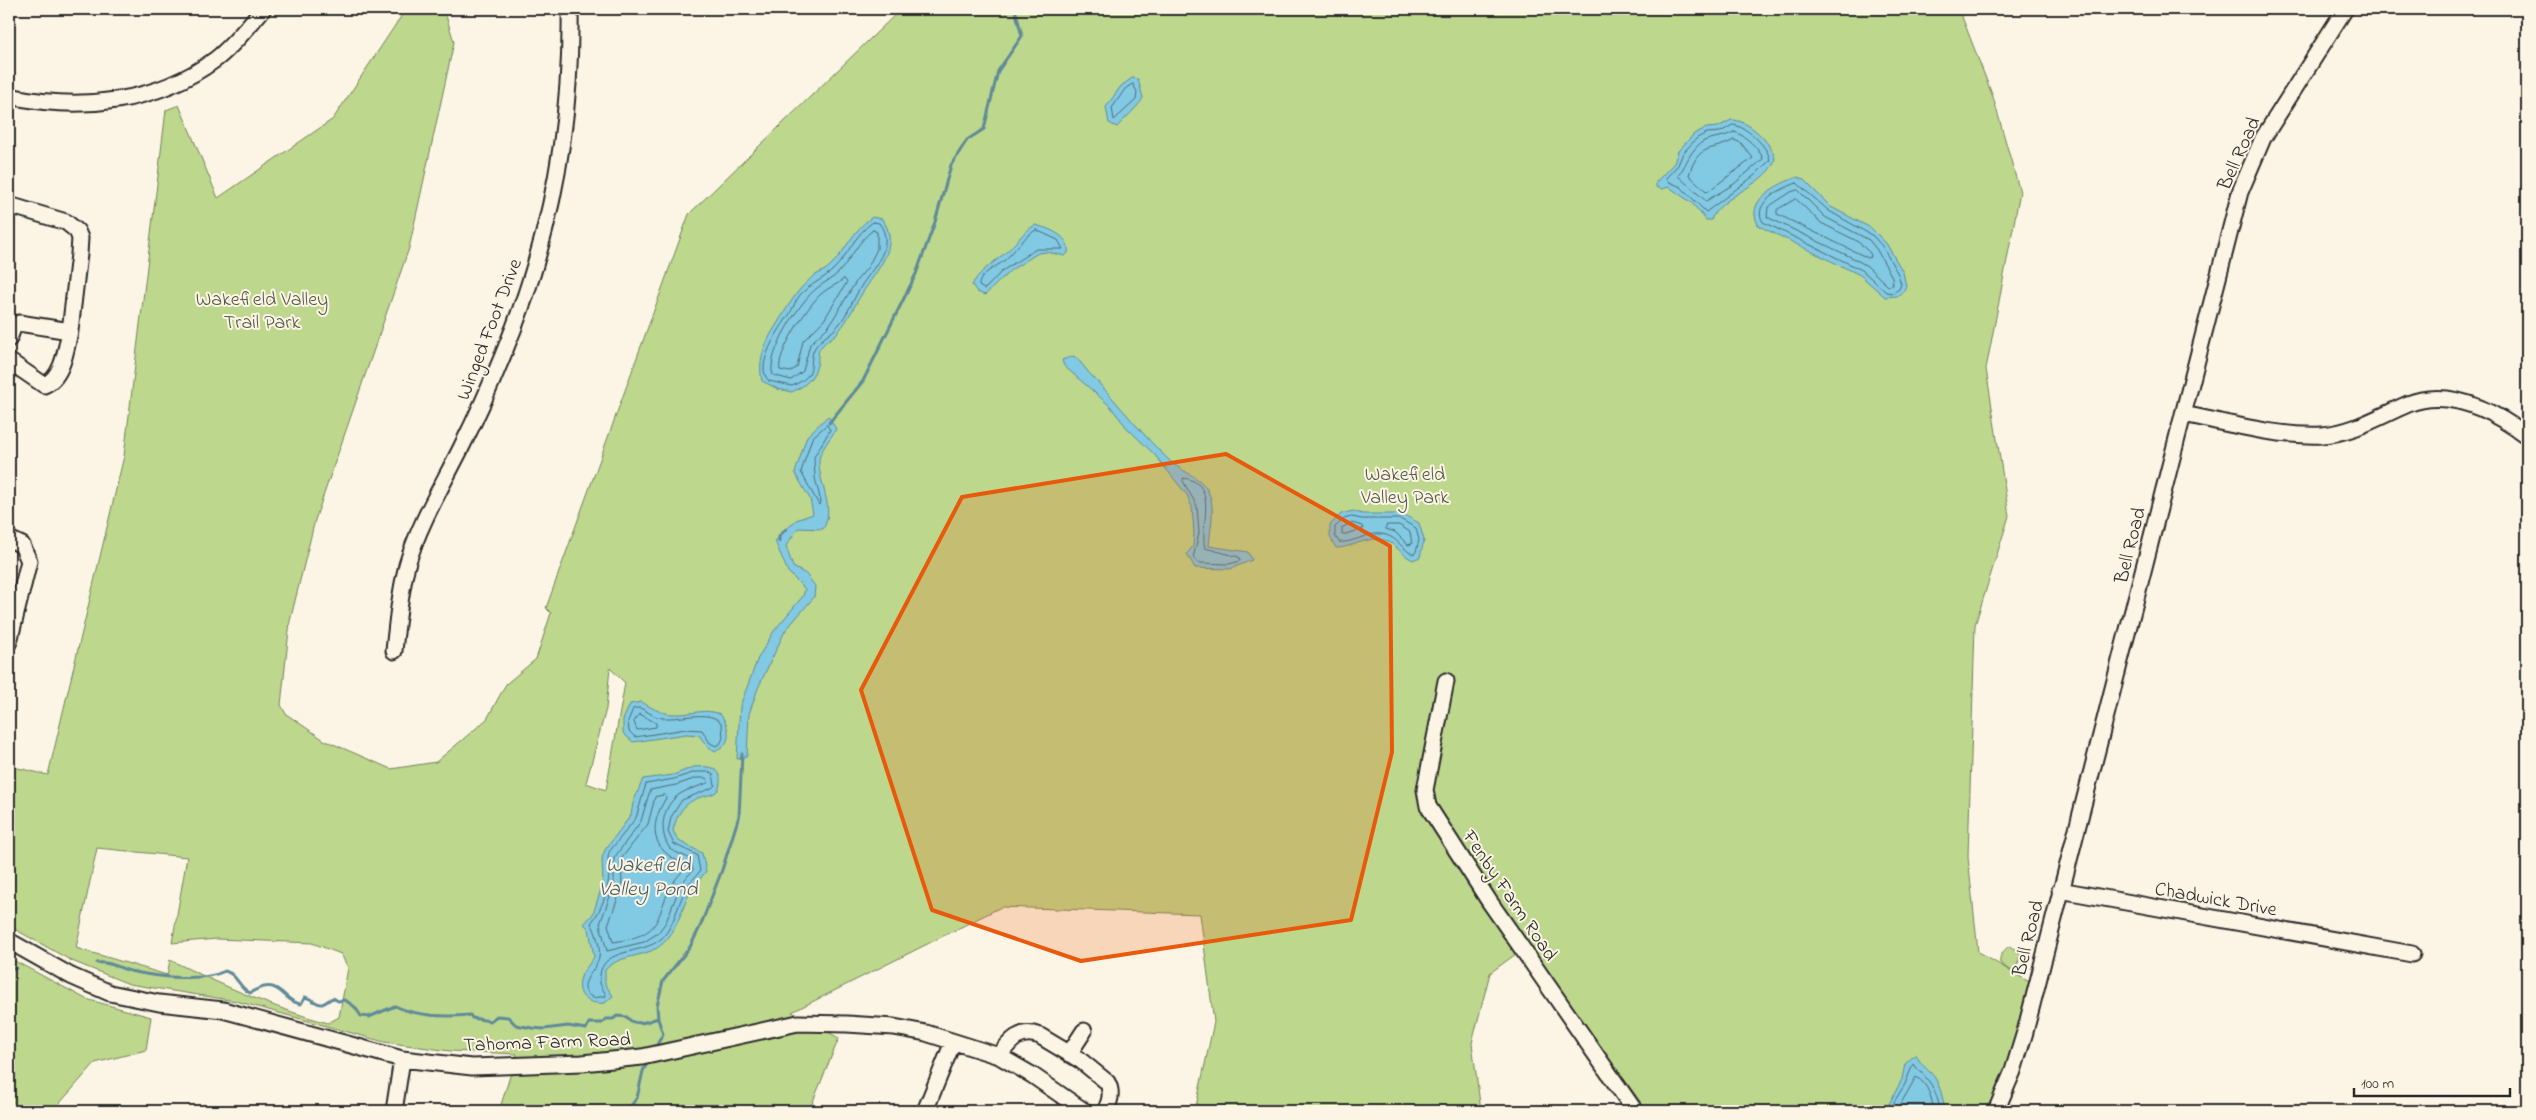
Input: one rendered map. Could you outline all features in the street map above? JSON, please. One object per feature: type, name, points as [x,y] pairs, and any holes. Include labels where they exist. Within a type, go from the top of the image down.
[{"type":"street","points":[[9,96],[46,101],[91,103],[118,100],[166,88],[217,58],[244,32],[263,9]]},
{"type":"street","name":"Winged Foot Drive","points":[[394,651],[404,582],[414,546],[503,356],[540,249],[564,130],[569,60],[570,9]]},
{"type":"street","name":"Bell Road","points":[[1996,1111],[2013,1071],[2025,1032],[2060,890],[2246,174],[2263,138],[2345,9]]},
{"type":"street","points":[[9,205],[66,222],[77,231],[80,238],[70,331],[60,368],[49,383],[44,385],[9,360]]},
{"type":"street","points":[[9,340],[13,328],[19,323],[70,331]]},
{"type":"street","points":[[2183,414],[2283,433],[2323,435],[2360,426],[2410,403],[2436,400],[2452,401],[2483,408],[2503,418],[2527,436]]},
{"type":"street","points":[[9,539],[22,545],[29,561],[9,642]]},
{"type":"street","name":"Fenby Farm Road","points":[[1446,681],[1425,790],[1428,806],[1489,901],[1636,1111]]},
{"type":"street","name":"Chadwick Drive","points":[[2060,890],[2412,954]]},
{"type":"street","name":"Tahoma Farm Road","points":[[9,941],[70,976],[110,993],[159,1003],[222,1010],[402,1059],[472,1067],[582,1063],[660,1054],[798,1022],[894,1027],[999,1056],[1032,1075],[1084,1111]]},
{"type":"street","points":[[1069,1054],[1084,1031]]},
{"type":"street","points":[[999,1056],[1015,1037],[1026,1033],[1040,1036],[1069,1054],[1107,1082],[1110,1087],[1110,1098],[1105,1111]]},
{"type":"street","points":[[924,1111],[953,1042]]},
{"type":"street","points":[[394,1111],[402,1059]]},
{"type":"highlighted area","points":[[1226,454],[1390,546],[1392,752],[1351,920],[1081,961],[932,910],[861,690],[962,497]]},
{"type":"green space","name":"Wakefield Valley Park","points":[[406,9],[444,9],[454,42],[409,248],[315,520],[290,621],[281,705],[286,714],[324,740],[391,769],[436,762],[487,719],[506,684],[536,659],[551,613],[546,608],[689,214],[901,9],[1959,9],[1993,97],[2020,192],[1986,369],[2009,516],[1975,625],[1968,857],[1978,952],[2031,983],[2005,1076],[1990,1111],[1647,1111],[1527,946],[1490,973],[1472,1043],[1481,1111],[1195,1111],[1214,1022],[1200,914],[1001,907],[792,1012],[839,1038],[809,1111],[499,1111],[517,1054],[450,1051],[384,1042],[236,1001],[129,984],[72,961],[9,926],[9,766],[48,775],[124,456],[166,110],[179,105],[218,198],[333,119]],"holes":[[[610,668],[625,683],[606,790],[586,783],[606,709]],[[97,848],[187,857],[172,943],[217,939],[312,943],[341,954],[348,968],[339,1017],[328,1023],[307,1017],[228,987],[170,960],[167,975],[76,948]]]},
{"type":"green space","points":[[2009,946],[2022,953],[2015,970],[2009,970],[2000,963],[2002,953]]},
{"type":"green space","points":[[13,960],[86,999],[151,1017],[146,1050],[95,1063],[53,1111],[9,1111],[9,962]]},
{"type":"water","points":[[1132,78],[1138,79],[1143,98],[1117,127],[1109,123],[1106,107],[1121,86]]},
{"type":"water","points":[[1731,120],[1745,123],[1758,133],[1769,146],[1775,159],[1771,168],[1763,176],[1724,204],[1716,211],[1711,220],[1706,220],[1692,203],[1669,187],[1662,189],[1656,187],[1656,182],[1674,163],[1678,151],[1694,134],[1706,128],[1718,127]]},
{"type":"water","points":[[1798,177],[1803,179],[1831,207],[1871,228],[1886,243],[1903,272],[1906,286],[1903,292],[1897,296],[1885,297],[1860,275],[1759,226],[1755,217],[1755,209],[1759,201],[1772,189]]},
{"type":"water","points":[[872,217],[882,219],[887,228],[889,245],[883,262],[842,327],[819,350],[817,367],[812,376],[806,383],[792,392],[778,389],[762,381],[761,361],[766,344],[793,299],[810,279],[830,266],[859,229]]},
{"type":"water","points":[[1035,225],[1046,228],[1062,237],[1068,247],[1068,253],[1065,256],[1047,252],[1038,253],[1011,270],[985,295],[977,292],[972,285],[978,276]]},
{"type":"water","points":[[1074,356],[1171,462],[1203,484],[1210,496],[1212,508],[1209,546],[1248,552],[1252,560],[1230,569],[1195,568],[1187,554],[1193,546],[1194,533],[1192,507],[1187,495],[1154,454],[1127,428],[1110,406],[1064,366],[1062,360]]},
{"type":"water","points":[[828,416],[836,429],[819,460],[827,504],[827,521],[823,529],[798,528],[786,546],[793,567],[806,574],[815,586],[814,597],[785,631],[758,688],[749,714],[747,756],[737,759],[740,706],[758,658],[774,631],[803,596],[805,589],[788,572],[775,541],[796,520],[813,514],[810,499],[795,473],[807,436]]},
{"type":"water","points":[[1353,511],[1362,514],[1402,514],[1419,523],[1424,540],[1420,557],[1413,560],[1390,542],[1381,539],[1368,540],[1336,548],[1330,537],[1330,525],[1341,514]]},
{"type":"water","points":[[642,702],[668,714],[704,711],[720,714],[728,729],[727,740],[716,751],[708,748],[699,735],[686,734],[633,742],[623,733],[623,720],[630,704]]},
{"type":"water","name":"Wakefield Valley Pond","points":[[694,767],[708,767],[716,770],[720,776],[719,787],[714,793],[695,799],[685,806],[679,814],[673,831],[679,841],[702,853],[706,871],[691,889],[674,930],[664,943],[650,951],[610,965],[605,970],[605,984],[613,996],[605,1003],[588,1001],[581,994],[580,984],[582,974],[594,957],[589,929],[584,924],[593,914],[603,883],[602,858],[605,850],[631,815],[633,803],[643,779],[673,775]]},
{"type":"water","points":[[1916,1054],[1921,1063],[1937,1081],[1945,1111],[1891,1111],[1888,1106],[1902,1079],[1905,1064]]},
{"type":"waterway","points":[[829,423],[863,381],[916,274],[935,222],[951,165],[967,140],[984,129],[998,71],[1022,36],[1015,9]]},
{"type":"waterway","points":[[779,541],[779,536],[786,529]]},
{"type":"waterway","points":[[654,1050],[663,1034],[658,1019],[657,1006],[663,981],[690,947],[700,927],[722,870],[739,816],[742,754]]},
{"type":"waterway","points":[[97,963],[107,963],[130,971],[168,977],[205,976],[225,971],[233,975],[243,988],[250,993],[268,986],[301,1004],[305,997],[321,1004],[333,998],[338,1001],[345,1000],[355,1007],[361,1016],[369,1017],[395,1006],[413,1012],[432,1015],[470,1015],[472,1018],[490,1021],[497,1016],[508,1017],[516,1025],[544,1029],[568,1026],[586,1029],[589,1023],[602,1023],[606,1019],[613,1019],[617,1016],[627,1017],[637,1023],[658,1018]]},
{"type":"waterway","points":[[9,969],[16,968]]},
{"type":"waterway","points":[[627,1111],[637,1098],[643,1071],[649,1060]]},
{"type":"park label","name":"Wakefield Valley Trail Park","points":[[262,310]]}]
